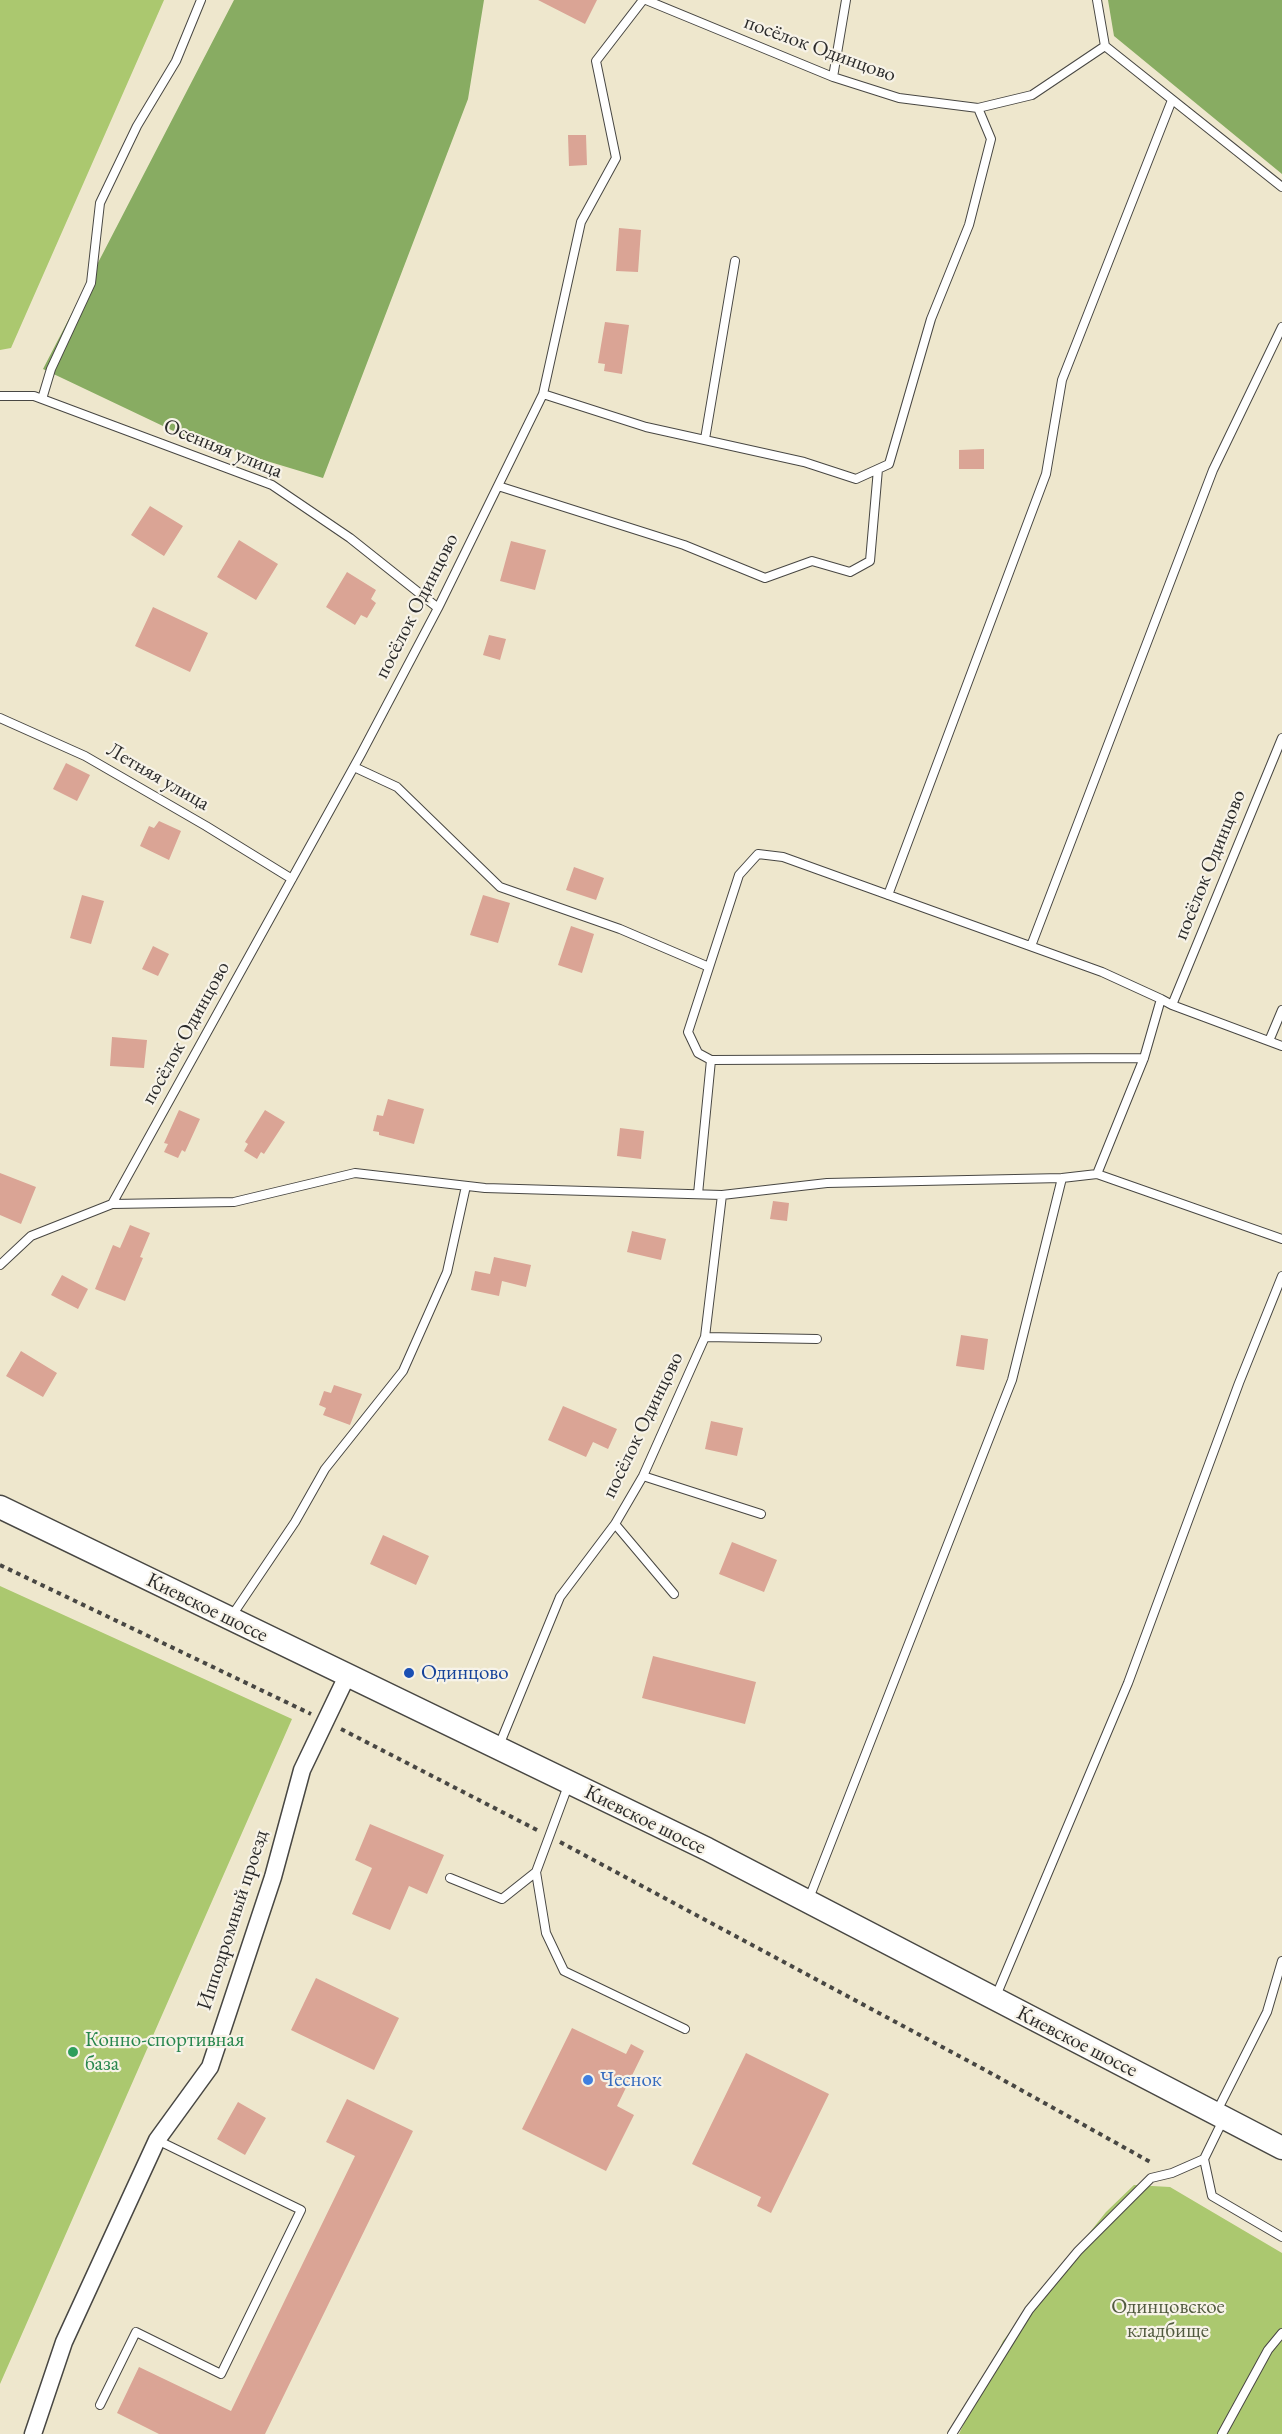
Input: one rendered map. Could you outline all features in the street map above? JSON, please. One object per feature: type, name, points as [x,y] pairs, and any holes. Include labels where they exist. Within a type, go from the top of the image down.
[{"type":"main road","name":"Киевское шоссе","points":[[0,1507],[706,1849],[1282,2148]]},
{"type":"street","name":"Ипподромный проезд","points":[[33,2434],[64,2342],[157,2140],[210,2067],[273,1877],[302,1770],[348,1676]]},
{"type":"lane","points":[[42,399],[51,369],[91,283],[100,203],[136,126],[176,62],[201,0]]},
{"type":"lane","name":"посёлок Одинцово","points":[[112,1204],[354,766],[438,608],[543,394],[581,222],[616,158],[596,61],[644,0],[833,77],[899,98],[978,108],[1032,95],[1105,46]]},
{"type":"lane","points":[[833,77],[846,0]]},
{"type":"lane","points":[[1097,0],[1105,46],[1282,188]]},
{"type":"lane","points":[[888,895],[1046,474],[1062,380],[1172,100]]},
{"type":"lane","points":[[543,394],[646,427],[804,462],[856,479],[890,464],[932,319],[969,225],[991,139],[978,108]]},
{"type":"lane","points":[[705,439],[735,261]]},
{"type":"lane","points":[[1030,946],[1213,470],[1282,327]]},
{"type":"lane","name":"Осенняя улица","points":[[0,396],[34,396],[272,485],[350,538],[438,608]]},
{"type":"lane","points":[[498,486],[684,545],[765,578],[812,561],[850,572],[870,561],[878,469]]},
{"type":"lane","name":"Летняя улица","points":[[0,718],[85,756],[292,879]]},
{"type":"lane","name":"посёлок Одинцово","points":[[1172,1005],[1282,738]]},
{"type":"lane","points":[[354,766],[397,787],[500,887],[620,929],[709,967]]},
{"type":"lane","points":[[1144,1058],[711,1060],[698,1053],[688,1032],[739,875],[758,854],[783,856],[1102,972],[1172,1005],[1282,1046]]},
{"type":"lane","points":[[1096,1174],[1144,1058],[1161,999]]},
{"type":"lane","points":[[1269,1041],[1282,1010]]},
{"type":"lane","points":[[698,1194],[711,1060]]},
{"type":"lane","points":[[2,1259],[32,1236],[112,1204],[234,1202],[355,1173],[466,1186],[698,1194],[722,1194],[827,1183],[1062,1178],[1096,1174],[1282,1239]]},
{"type":"lane","points":[[807,1902],[1012,1380],[1062,1178]]},
{"type":"lane","points":[[230,1619],[295,1522],[325,1469],[403,1371],[447,1272],[466,1186]]},
{"type":"lane","name":"посёлок Одинцово","points":[[498,1749],[560,1597],[615,1524],[643,1476],[705,1337],[722,1194]]},
{"type":"lane","points":[[994,2000],[1128,1683],[1239,1383],[1282,1276]]},
{"type":"lane","points":[[705,1337],[817,1339]]},
{"type":"lane","points":[[643,1476],[761,1514]]},
{"type":"lane","points":[[615,1524],[674,1594]]},
{"type":"lane","points":[[569,1783],[536,1872],[546,1933],[564,1971],[685,2029]]},
{"type":"lane","points":[[450,1878],[502,1899],[536,1872]]},
{"type":"lane","points":[[1282,1961],[1267,2012],[1220,2116],[1204,2159],[1212,2196],[1282,2237]]},
{"type":"lane","points":[[100,2405],[136,2332],[221,2374],[301,2210],[157,2140]]},
{"type":"lane","points":[[952,2434],[1029,2310],[1078,2251],[1151,2178],[1172,2173],[1204,2159]]},
{"type":"lane","points":[[1222,2434],[1268,2350],[1282,2333]]},
{"type":"path","points":[[0,1565],[325,1721],[548,1836],[987,2071],[1172,2173]]},
{"type":"green space","points":[[0,0],[164,0],[11,348],[0,350]]},
{"type":"green space","points":[[234,0],[484,0],[468,99],[323,478],[184,436],[43,369]]},
{"type":"green space","points":[[1108,0],[1282,0],[1282,174],[1114,36]]},
{"type":"green space","name":"Конно-спортивная база","points":[[0,1586],[292,1719],[0,2384]]},
{"type":"green space","name":"Одинцовское кладбище","points":[[1134,2185],[1170,2187],[1282,2253],[1282,2434],[959,2434],[1003,2341],[1106,2212]]},
{"type":"building","points":[[538,0],[597,0],[585,24]]},
{"type":"building","points":[[568,135],[586,135],[587,165],[569,166]]},
{"type":"building","points":[[619,228],[641,230],[638,272],[616,271]]},
{"type":"building","points":[[605,322],[629,325],[622,374],[604,371],[605,364],[598,363]]},
{"type":"building","points":[[984,449],[984,469],[959,469],[959,450]]},
{"type":"building","points":[[150,506],[183,526],[164,556],[131,535]]},
{"type":"building","points":[[239,540],[278,564],[256,600],[217,577]]},
{"type":"building","points":[[511,541],[546,550],[535,590],[500,581]]},
{"type":"building","points":[[347,572],[376,590],[371,599],[376,603],[367,618],[361,615],[355,625],[326,607]]},
{"type":"building","points":[[153,607],[208,633],[190,672],[135,646]]},
{"type":"building","points":[[489,635],[506,639],[500,660],[483,655]]},
{"type":"building","points":[[66,763],[90,775],[77,801],[53,789]]},
{"type":"building","points":[[159,821],[181,831],[169,860],[140,846],[149,826],[154,828]]},
{"type":"building","points":[[574,867],[604,878],[596,900],[566,890]]},
{"type":"building","points":[[82,895],[104,901],[91,944],[70,938]]},
{"type":"building","points":[[483,895],[510,903],[498,943],[470,935]]},
{"type":"building","points":[[571,926],[594,934],[582,973],[558,965]]},
{"type":"building","points":[[153,946],[169,954],[158,976],[142,969]]},
{"type":"building","points":[[112,1037],[147,1040],[144,1068],[110,1066]]},
{"type":"building","points":[[388,1099],[424,1109],[414,1144],[379,1135],[379,1132],[373,1131],[377,1115],[383,1116]]},
{"type":"building","points":[[179,1110],[200,1119],[185,1152],[182,1150],[178,1158],[164,1152],[168,1144],[164,1143]]},
{"type":"building","points":[[265,1110],[285,1122],[264,1154],[261,1152],[257,1159],[244,1151],[248,1144],[245,1142]]},
{"type":"building","points":[[620,1128],[644,1131],[641,1159],[617,1156]]},
{"type":"building","points":[[0,1173],[36,1187],[21,1224],[0,1215]]},
{"type":"building","points":[[773,1201],[789,1203],[787,1221],[770,1219]]},
{"type":"building","points":[[130,1225],[150,1233],[140,1257],[143,1258],[125,1301],[95,1289],[113,1245],[120,1248]]},
{"type":"building","points":[[632,1231],[666,1239],[661,1260],[627,1252]]},
{"type":"building","points":[[494,1257],[531,1265],[526,1287],[502,1281],[499,1296],[471,1290],[475,1271],[490,1274]]},
{"type":"building","points":[[62,1275],[88,1289],[78,1309],[51,1295]]},
{"type":"building","points":[[961,1335],[988,1339],[984,1370],[956,1366]]},
{"type":"building","points":[[21,1351],[57,1373],[43,1397],[6,1376]]},
{"type":"building","points":[[334,1385],[362,1394],[350,1425],[323,1415],[326,1408],[319,1405],[324,1391],[331,1393]]},
{"type":"building","points":[[563,1406],[617,1429],[608,1449],[593,1442],[586,1457],[548,1440]]},
{"type":"building","points":[[711,1421],[743,1428],[737,1456],[705,1449]]},
{"type":"building","points":[[383,1535],[429,1556],[416,1585],[370,1564]]},
{"type":"building","points":[[732,1542],[777,1560],[764,1592],[719,1574]]},
{"type":"building","points":[[653,1656],[756,1682],[745,1724],[642,1698]]},
{"type":"building","points":[[370,1824],[444,1855],[427,1894],[409,1886],[390,1930],[352,1914],[372,1868],[355,1860]]},
{"type":"building","points":[[316,1978],[399,2018],[374,2070],[291,2030]]},
{"type":"building","name":"Чеснок","points":[[572,2028],[626,2054],[631,2044],[644,2051],[617,2106],[634,2115],[606,2171],[522,2129]]},
{"type":"building","points":[[746,2053],[829,2094],[771,2213],[757,2206],[761,2197],[692,2164]]},
{"type":"building","points":[[347,2099],[413,2131],[265,2434],[159,2434],[117,2413],[139,2367],[231,2411],[355,2156],[326,2142]]},
{"type":"building","points":[[238,2102],[266,2118],[245,2155],[217,2139]]},
{"type":"place","name":"Одинцово","points":[[409,1673]]},
{"type":"place","name":"Конно-спортивная база","points":[[73,2052]]},
{"type":"place","name":"Чеснок","points":[[588,2080]]}]
